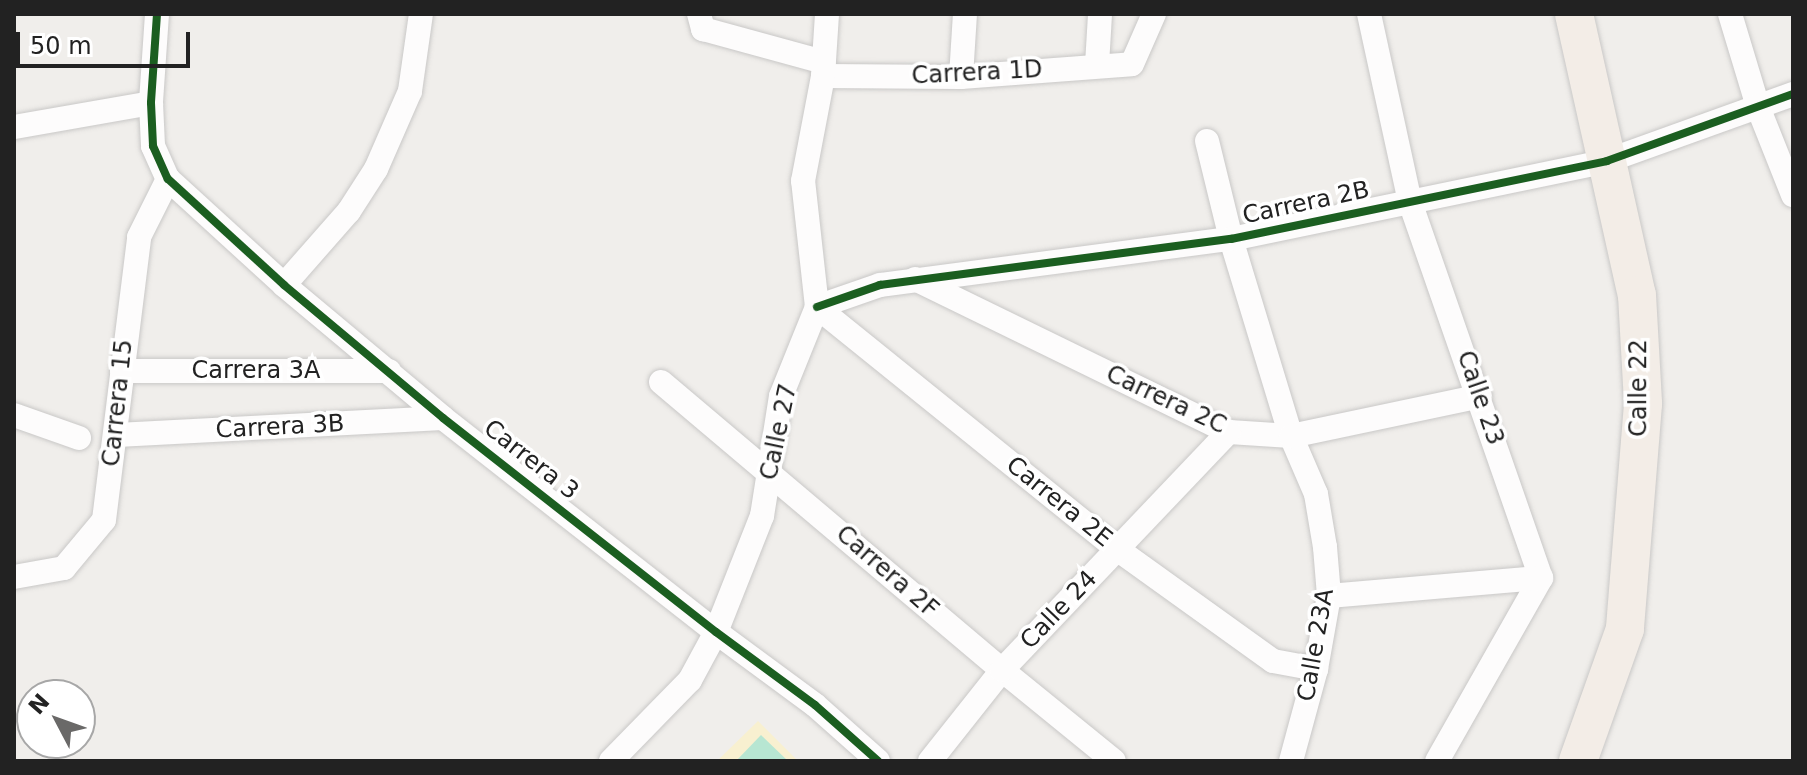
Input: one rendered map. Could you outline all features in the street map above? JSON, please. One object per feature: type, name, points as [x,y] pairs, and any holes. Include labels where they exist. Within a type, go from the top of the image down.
[{"type":"main road","name":"Calle 22","points":[[1574,14],[1637,295],[1643,404],[1625,629],[1578,761]]},
{"type":"street","points":[[157,14],[151,103],[153,146],[168,179]]},
{"type":"street","points":[[284,285],[349,211],[376,169],[410,91],[421,14]]},
{"type":"street","name":"Carrera 1D","points":[[699,14],[703,29],[823,69],[961,77],[1132,64],[1154,14]]},
{"type":"street","name":"Calle 27","points":[[611,761],[690,680],[716,632],[762,516],[781,396],[817,307],[803,181],[823,69],[827,14]]},
{"type":"street","points":[[961,77],[965,14]]},
{"type":"street","points":[[1097,65],[1100,14]]},
{"type":"street","name":"Calle 23","points":[[1369,14],[1410,202],[1541,578]]},
{"type":"street","points":[[1730,14],[1758,107],[1793,195]]},
{"type":"street","name":"Carrera 2B","points":[[817,307],[880,285],[1231,239],[1607,161],[1793,94]]},
{"type":"street","points":[[14,127],[151,103]]},
{"type":"street","points":[[1207,141],[1231,239],[1291,436]]},
{"type":"street","name":"Carrera 3","points":[[168,179],[284,285],[443,418],[716,632],[815,705],[878,761]]},
{"type":"street","name":"Carrera 15","points":[[14,577],[64,568],[104,520],[117,435],[139,237],[168,179]]},
{"type":"street","name":"Carrera 2C","points":[[915,279],[1229,432],[1291,436],[1480,396]]},
{"type":"street","name":"Carrera 2E","points":[[817,307],[1117,549],[1273,661],[1316,669]]},
{"type":"street","name":"Carrera 3A","points":[[122,371],[389,371]]},
{"type":"street","name":"Carrera 2F","points":[[661,382],[1114,761]]},
{"type":"street","points":[[14,415],[79,438]]},
{"type":"street","name":"Carrera 3B","points":[[117,435],[443,418]]},
{"type":"street","name":"Calle 24","points":[[930,761],[1002,670],[1229,432]]},
{"type":"street","name":"Calle 23A","points":[[1291,436],[1316,494],[1329,596],[1316,669],[1291,761]]},
{"type":"street","points":[[1329,596],[1541,578]]},
{"type":"street","points":[[1437,761],[1541,578]]},
{"type":"sand","points":[[758,721],[798,761],[717,761]]},
{"type":"green space","points":[[761,735],[788,761],[736,761]]},
{"type":"cycle path","points":[[157,14],[151,103],[153,146],[168,179],[284,285],[443,418],[716,632],[815,705],[878,761]]},
{"type":"cycle path","points":[[817,307],[880,285],[1231,239],[1607,161],[1793,94]]}]
